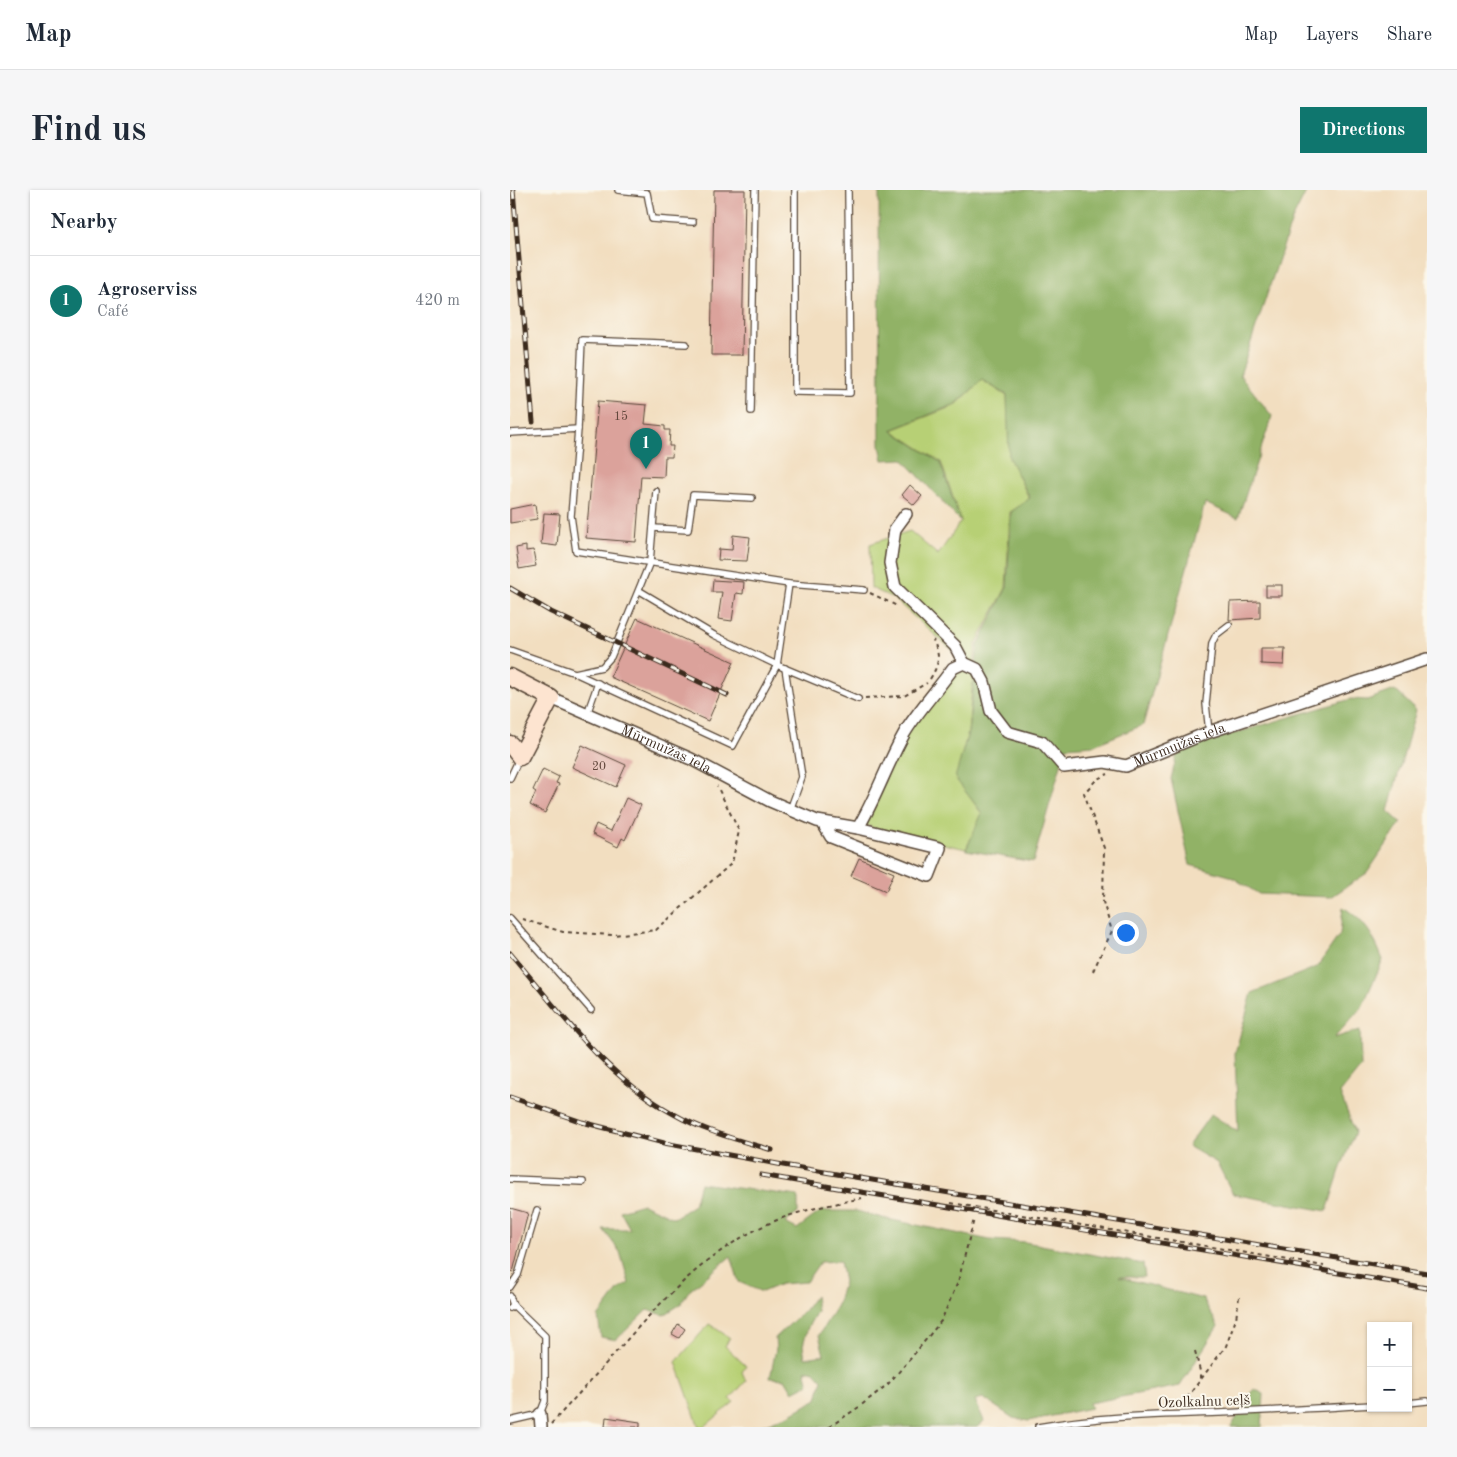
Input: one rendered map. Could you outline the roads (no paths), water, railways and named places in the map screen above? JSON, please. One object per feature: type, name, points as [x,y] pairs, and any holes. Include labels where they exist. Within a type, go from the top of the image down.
[{"type":"street","points":[[858,828],[867,813],[885,770],[906,731],[954,668],[964,663],[954,646],[932,622],[894,587],[890,563],[896,529],[906,514]]},
{"type":"street","name":"Mūrmuižas iela","points":[[964,663],[977,669],[984,682],[991,711],[1007,732],[1042,742],[1064,767],[1106,762],[1126,766],[1209,732],[1427,660]]},
{"type":"street","name":"Mūrmuižas iela","points":[[510,677],[551,698],[691,759],[790,810],[822,822],[858,828],[940,848],[929,876],[831,837],[822,822]]},
{"type":"street","points":[[510,744],[520,757],[551,698]]},
{"type":"street","points":[[540,1414],[541,1427]]},
{"type":"lane","points":[[618,190],[647,193],[652,218],[693,222]]},
{"type":"lane","points":[[751,412],[755,190]]},
{"type":"lane","points":[[795,190],[795,392],[850,393],[848,190]]},
{"type":"lane","points":[[686,344],[582,340],[578,429],[571,516],[576,551],[789,584],[864,590]]},
{"type":"lane","points":[[510,433],[578,429]]},
{"type":"lane","points":[[575,672],[602,667],[611,657],[650,562],[656,491]]},
{"type":"lane","points":[[653,528],[688,530],[693,495],[752,498]]},
{"type":"lane","points":[[510,650],[575,672],[733,746],[777,665],[789,584]]},
{"type":"lane","points":[[640,590],[714,634],[777,665],[858,699]]},
{"type":"lane","points":[[1209,732],[1206,704],[1212,643],[1216,635],[1229,625]]},
{"type":"lane","points":[[785,668],[802,777],[790,810]]},
{"type":"lane","points":[[587,714],[598,683]]},
{"type":"lane","points":[[510,778],[520,757]]},
{"type":"lane","points":[[510,918],[591,1010]]},
{"type":"lane","points":[[510,1179],[583,1182]]},
{"type":"lane","points":[[510,1287],[518,1275],[537,1210]]},
{"type":"lane","points":[[510,1296],[512,1307],[545,1336],[546,1401],[540,1414],[510,1421]]},
{"type":"lane","points":[[1412,1403],[1427,1401]]},
{"type":"lane","name":"Ozolkalnu ceļš","points":[[1038,1427],[1072,1421],[1107,1418],[1367,1405]]},
{"type":"railway","points":[[513,190],[533,422]]},
{"type":"railway","points":[[510,588],[551,612],[727,695]]},
{"type":"railway","points":[[510,953],[584,1041],[625,1081],[672,1113],[696,1125],[772,1150]]},
{"type":"railway","points":[[510,1097],[582,1122],[664,1143],[783,1165],[1427,1273]]},
{"type":"railway","points":[[761,1175],[1427,1288]]},
{"type":"place","name":"Agroserviss","points":[[646,469]]}]
